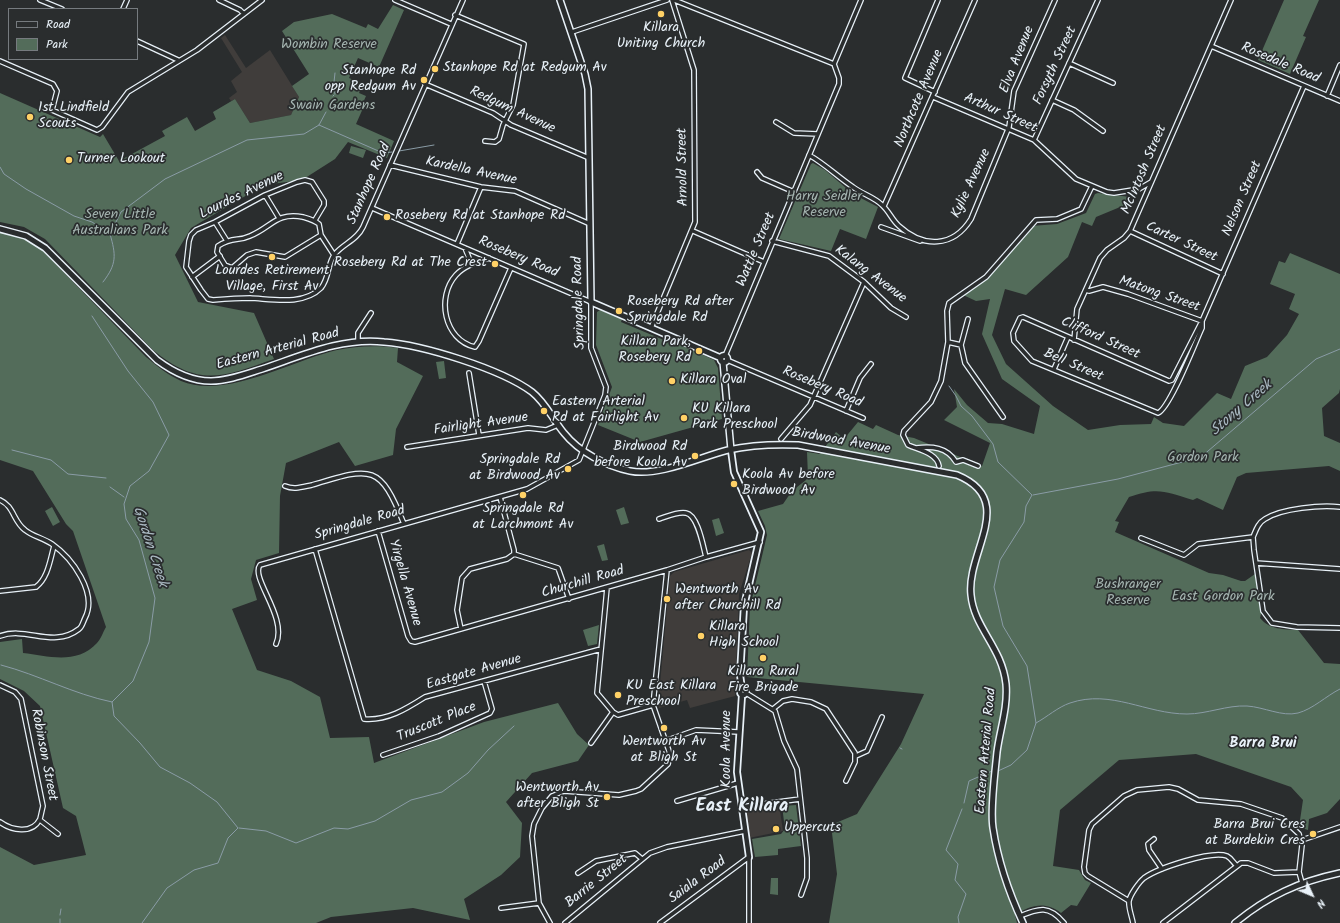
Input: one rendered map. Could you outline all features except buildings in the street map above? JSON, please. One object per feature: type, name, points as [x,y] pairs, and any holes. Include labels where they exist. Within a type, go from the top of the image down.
[{"type":"main road","name":"Springdale Road","points":[[560,0],[572,32],[588,90],[591,302]]},
{"type":"main road","name":"Eastern Arterial Road","points":[[0,229],[26,236],[45,248],[157,360],[183,376],[211,381],[230,378],[316,351],[358,342],[385,342],[427,350],[472,364],[512,381],[532,393],[542,402],[558,425],[582,450]]},
{"type":"main road","name":"Rosebery Road","points":[[591,302],[724,359]]},
{"type":"main road","name":"Koola Avenue","points":[[724,359],[731,450]]},
{"type":"main road","name":"Birdwood Avenue","points":[[582,450],[618,467],[639,472],[663,468],[731,450],[779,444],[798,445],[911,467]]},
{"type":"main road","name":"Eastern Arterial Road","points":[[911,467],[957,472],[974,481],[989,503],[991,520],[988,533],[975,560],[970,589],[974,610],[999,655],[1006,682],[1006,708],[996,767],[992,811],[993,828],[1006,883],[1023,923]]},
{"type":"main road","points":[[1235,923],[1266,900],[1302,883],[1340,873]]},
{"type":"street","points":[[40,0],[60,8]]},
{"type":"street","points":[[218,0],[240,10],[244,14]]},
{"type":"street","points":[[0,61],[52,84],[57,91],[52,110],[97,130],[102,127],[128,92],[178,60],[197,50],[262,0]]},
{"type":"street","points":[[395,0],[451,24]]},
{"type":"street","name":"Stanhope Road","points":[[334,255],[360,234],[451,24],[463,0]]},
{"type":"street","points":[[572,32],[667,0]]},
{"type":"street","points":[[673,0],[834,64],[861,0]]},
{"type":"street","name":"Arnold Street","points":[[651,328],[693,231],[695,222],[694,70],[673,0]]},
{"type":"street","points":[[935,92],[905,78],[938,0]]},
{"type":"street","name":"Northcote Avenue","points":[[884,206],[975,0]]},
{"type":"street","name":"Elva Avenue","points":[[1009,129],[1014,91],[1055,0]]},
{"type":"street","name":"Forsyth Street","points":[[1034,140],[1098,0]]},
{"type":"street","name":"McIntosh Street","points":[[1074,340],[1077,309],[1100,258],[1107,250],[1124,238],[1130,231],[1231,0]]},
{"type":"street","points":[[455,15],[524,44],[512,105],[498,140],[495,142],[485,141]]},
{"type":"street","points":[[138,41],[178,60]]},
{"type":"street","name":"Rosedale Road","points":[[1211,46],[1340,101]]},
{"type":"street","points":[[1069,63],[1113,83]]},
{"type":"street","name":"Wattle Street","points":[[724,359],[772,241],[839,84],[839,78],[834,64]]},
{"type":"street","points":[[1327,96],[1340,65]]},
{"type":"street","name":"Redgum Avenue","points":[[425,84],[493,113],[505,120],[589,158]]},
{"type":"street","name":"Nelson Street","points":[[1169,382],[1176,378],[1198,326],[1202,321],[1304,86]]},
{"type":"street","name":"Arthur Street","points":[[933,97],[1034,140],[1073,177],[1092,186],[1110,193],[1138,189],[1147,191]]},
{"type":"street","points":[[1052,100],[1074,110],[1096,128],[1103,131]]},
{"type":"street","points":[[776,122],[794,133],[818,134]]},
{"type":"street","name":"Kylie Avenue","points":[[881,227],[917,241],[944,241],[965,228],[971,218],[1009,129]]},
{"type":"street","points":[[809,155],[830,168],[854,188],[884,206],[903,229],[923,241]]},
{"type":"street","name":"Kardella Avenue","points":[[390,165],[481,187],[515,191],[590,224]]},
{"type":"street","points":[[757,172],[762,178],[794,192]]},
{"type":"street","name":"Lourdes Avenue","points":[[315,220],[324,205],[324,201],[312,182],[306,180],[297,182],[265,194],[215,222],[196,230],[191,235],[186,267],[208,299],[250,298],[276,301],[293,300],[316,292],[324,284],[334,255]]},
{"type":"street","name":"Arthur Street","points":[[1138,189],[1152,181]]},
{"type":"street","points":[[939,466],[938,460],[935,456],[908,445],[904,440],[904,431],[931,402],[941,381],[948,342],[947,311],[949,303],[986,277],[1036,220],[1057,219],[1081,209],[1092,186]]},
{"type":"street","points":[[456,244],[481,187]]},
{"type":"street","points":[[265,194],[279,218]]},
{"type":"street","name":"Rosebery Road","points":[[372,208],[591,302]]},
{"type":"street","points":[[321,235],[283,258],[256,252],[245,257],[236,266],[230,268],[225,265],[217,249],[227,240],[250,236],[279,218],[290,215],[315,220],[320,224],[321,235],[334,255]]},
{"type":"street","points":[[215,222],[227,240]]},
{"type":"street","points":[[693,231],[764,262]]},
{"type":"street","name":"Carter Street","points":[[1130,231],[1223,274]]},
{"type":"street","name":"Kalang Avenue","points":[[772,241],[829,256],[864,282],[891,308],[906,317]]},
{"type":"street","points":[[465,248],[469,258],[466,267]]},
{"type":"street","points":[[192,277],[220,256]]},
{"type":"street","points":[[489,258],[466,267],[456,275],[449,286],[445,297],[445,312],[449,324],[456,334],[469,345],[475,347],[479,342],[511,268]]},
{"type":"street","points":[[781,439],[810,404],[864,282]]},
{"type":"street","name":"Matong Street","points":[[1086,290],[1089,291],[1103,287],[1128,294],[1202,321]]},
{"type":"street","name":"Springdale Road","points":[[276,644],[279,632],[276,614],[257,573],[258,568],[264,564],[527,489],[576,462],[582,455],[582,450],[606,387],[591,348],[591,302]]},
{"type":"street","points":[[358,342],[358,333],[371,313]]},
{"type":"street","name":"Bell Street","points":[[1023,318],[1020,318],[1013,333],[1015,344],[1032,361],[1155,413]]},
{"type":"street","name":"Clifford Street","points":[[1023,318],[1169,382]]},
{"type":"street","points":[[968,319],[961,345],[965,363],[1003,416]]},
{"type":"street","name":"Nelson Street","points":[[1155,413],[1163,410],[1178,384],[1202,328],[1202,321]]},
{"type":"street","points":[[1054,369],[1068,337]]},
{"type":"street","points":[[948,342],[961,345]]},
{"type":"street","name":"Rosebery Road","points":[[724,359],[813,398],[864,418]]},
{"type":"street","points":[[846,411],[860,378],[871,364]]},
{"type":"street","points":[[468,373],[479,435]]},
{"type":"street","name":"Fairlight Avenue","points":[[407,447],[528,428],[546,430],[558,425]]},
{"type":"street","points":[[915,448],[927,447],[940,449],[951,454],[956,462],[963,460],[978,466]]},
{"type":"street","name":"Koola Avenue","points":[[731,450],[734,472],[760,529],[760,542],[744,606],[740,675],[743,692],[739,732],[738,783],[750,857],[749,923]]},
{"type":"street","points":[[286,486],[292,489],[359,473],[369,474],[383,481],[390,490],[404,524]]},
{"type":"street","points":[[500,497],[514,554]]},
{"type":"street","points":[[0,500],[7,503],[11,507],[25,530],[54,546],[74,566],[88,594],[88,612],[80,628],[60,638],[10,632],[0,636]]},
{"type":"street","points":[[1340,507],[1306,507],[1272,516],[1265,519],[1257,526],[1253,537],[1263,611],[1272,623],[1297,627],[1340,628]]},
{"type":"street","points":[[659,519],[683,513],[690,514],[696,521],[706,557]]},
{"type":"street","name":"Yirgella Avenue","points":[[378,531],[408,636],[411,641]]},
{"type":"street","points":[[1141,538],[1184,554],[1198,544],[1253,537]]},
{"type":"street","name":"Churchill Road","points":[[411,641],[415,642],[607,588],[760,542]]},
{"type":"street","points":[[0,591],[36,587],[41,584],[44,579],[54,546]]},
{"type":"street","name":"Eastgate Avenue","points":[[315,549],[364,719],[377,720],[403,711],[425,697],[601,649]]},
{"type":"street","points":[[514,554],[558,568],[569,598]]},
{"type":"street","points":[[461,629],[457,610],[462,578],[470,569],[507,559],[514,554]]},
{"type":"street","points":[[1256,563],[1340,569]]},
{"type":"street","points":[[550,923],[540,903],[532,836],[536,820],[546,803],[556,794],[564,791],[619,795],[641,789],[668,764],[670,756],[653,705],[667,570]]},
{"type":"street","points":[[607,588],[597,693],[613,712],[618,715],[653,705]]},
{"type":"street","name":"Truscott Place","points":[[383,755],[439,736],[490,713],[492,709],[484,681]]},
{"type":"street","name":"Robinson Street","points":[[0,685],[15,692],[21,699],[42,806],[40,820],[32,827],[20,830],[8,828],[0,822]]},
{"type":"street","points":[[743,692],[773,709],[784,741],[797,769],[807,858],[807,878],[801,895]]},
{"type":"street","points":[[773,709],[783,700],[819,704],[831,716],[856,756],[855,762],[846,781]]},
{"type":"street","points":[[591,742],[613,712]]},
{"type":"street","points":[[856,756],[867,751],[882,717]]},
{"type":"street","points":[[665,741],[696,730],[739,732]]},
{"type":"street","points":[[677,801],[738,783]]},
{"type":"street","points":[[1129,902],[1088,876],[1084,867],[1089,830],[1092,824],[1124,796],[1137,790],[1169,787],[1178,789],[1198,800],[1241,804],[1282,818],[1300,834],[1302,840],[1299,872],[1302,883]]},
{"type":"street","points":[[742,808],[800,799]]},
{"type":"street","points":[[40,820],[58,834]]},
{"type":"street","points":[[1302,840],[1340,827]]},
{"type":"street","name":"Barrie Street","points":[[565,923],[642,859],[658,849],[745,831]]},
{"type":"street","points":[[1154,840],[1148,844],[1149,850],[1162,869]]},
{"type":"street","points":[[578,873],[596,861],[635,853],[642,859]]},
{"type":"street","name":"Saiala Road","points":[[660,923],[750,857]]},
{"type":"street","points":[[1133,923],[1129,902],[1143,879],[1162,869],[1201,857],[1230,857],[1236,865]]},
{"type":"street","points":[[1163,923],[1236,865],[1241,863],[1248,863],[1274,873],[1299,872]]},
{"type":"street","points":[[501,908],[540,903]]},
{"type":"street","points":[[1020,916],[1035,910],[1046,909],[1054,913],[1064,923]]},
{"type":"shaded area","points":[[225,35],[246,68],[270,50],[299,97],[291,115],[250,123],[235,99],[231,101],[229,98],[237,92],[231,81],[242,72],[221,38]]},
{"type":"shaded area","name":"Killara High School","points":[[749,550],[752,553],[739,594],[735,696],[690,708],[687,700],[659,708],[658,705],[670,576],[674,572]]},
{"type":"shaded area","points":[[779,804],[783,831],[749,838],[745,815],[747,811],[750,808]]},
{"type":"green space","points":[[1284,0],[1319,0],[1303,36],[1306,37],[1290,74],[1258,60]]},
{"type":"green space","name":"Seven Little Australians Park","points":[[393,5],[404,10],[379,67],[358,58],[349,78],[363,84],[359,93],[366,96],[362,105],[364,106],[356,124],[394,141],[387,158],[348,142],[335,159],[302,180],[264,185],[191,228],[175,255],[198,302],[254,313],[274,359],[240,371],[212,376],[184,370],[169,362],[153,350],[45,239],[24,227],[0,222],[0,93],[100,137],[103,134],[119,161],[165,136],[162,131],[187,117],[195,131],[216,119],[213,112],[235,99],[250,123],[291,115],[299,97],[292,86],[309,74],[282,31],[294,22],[332,14],[366,28],[368,24],[378,29]]},
{"type":"green space","points":[[351,146],[366,150],[363,158],[349,153]]},
{"type":"green space","name":"Harry Seidler Reserve","points":[[813,163],[825,170],[853,194],[878,207],[866,239],[840,229],[831,251],[779,239],[811,164]]},
{"type":"green space","points":[[1098,193],[1130,197],[1125,205],[1096,217],[1092,226],[1082,222],[1068,257],[1026,295],[1005,289],[992,335],[1006,364],[1053,406],[1088,430],[1120,425],[1151,424],[1154,417],[1163,423],[1184,426],[1217,393],[1231,399],[1245,366],[1267,357],[1287,335],[1299,314],[1289,309],[1295,294],[1270,284],[1279,261],[1285,263],[1290,253],[1340,274],[1340,389],[1339,393],[1322,408],[1324,436],[1340,443],[1340,471],[1329,466],[1246,473],[1237,477],[1223,510],[1197,498],[1193,500],[1168,492],[1154,491],[1139,494],[1129,497],[1115,521],[1119,522],[1115,532],[1209,573],[1223,575],[1241,581],[1245,581],[1255,574],[1262,610],[1260,618],[1272,627],[1298,630],[1324,663],[1340,664],[1340,799],[1327,813],[1309,819],[1308,830],[1299,827],[1303,800],[1291,787],[1196,754],[1119,760],[1060,810],[1053,866],[1079,870],[1085,880],[1091,883],[1077,906],[1071,905],[1061,913],[1049,907],[1032,907],[1015,915],[1017,923],[829,923],[837,874],[831,825],[857,814],[901,744],[924,694],[747,677],[750,607],[767,535],[765,526],[758,511],[783,504],[792,491],[806,480],[808,477],[807,452],[820,454],[836,432],[844,439],[858,422],[873,429],[876,425],[898,435],[914,438],[982,466],[990,443],[944,420],[957,407],[954,389],[967,405],[988,423],[1002,424],[1034,434],[1040,406],[1002,379],[982,334],[990,299],[976,301],[961,294],[984,281],[1031,226],[1057,224],[1086,213],[1095,194]]},
{"type":"green space","points":[[0,231],[20,236],[39,247],[146,357],[158,367],[181,381],[199,386],[218,386],[259,376],[337,350],[368,346],[398,348],[397,362],[423,376],[396,429],[393,455],[355,466],[339,442],[286,463],[280,496],[279,553],[256,560],[251,579],[257,600],[232,609],[257,670],[291,681],[320,697],[330,738],[369,737],[374,763],[484,722],[558,703],[577,734],[589,745],[578,761],[532,773],[506,802],[522,823],[520,857],[501,875],[464,899],[470,920],[413,908],[331,917],[316,923],[0,923],[0,847],[34,865],[86,855],[76,816],[63,808],[40,706],[24,691],[0,679],[0,642],[22,639],[23,653],[52,657],[71,657],[89,650],[101,637],[106,627],[73,531],[66,524],[33,471],[0,460]]},
{"type":"green space","points":[[600,310],[622,319],[621,322],[678,346],[679,344],[714,360],[718,368],[722,419],[640,442],[598,425],[612,387],[596,345],[597,312]]},
{"type":"green space","points":[[444,361],[446,378],[439,379],[436,362]]},
{"type":"green space","points":[[52,507],[60,522],[53,526],[45,511]]},
{"type":"green space","points":[[624,507],[629,523],[621,525],[616,510]]},
{"type":"green space","points":[[719,518],[724,533],[716,536],[712,520]]},
{"type":"green space","points":[[604,544],[608,560],[602,561],[597,546]]},
{"type":"green space","points":[[599,625],[597,644],[588,646],[583,630]]},
{"type":"green space","points":[[796,805],[801,846],[778,849],[778,855],[755,857],[752,839],[781,834],[785,829],[782,806]]},
{"type":"green space","points":[[771,878],[778,878],[778,895],[770,894]]},
{"type":"waterway","points":[[334,82],[335,73]]},
{"type":"waterway","points":[[334,88],[335,94]]},
{"type":"waterway","points":[[110,234],[121,212],[165,179],[247,140],[304,134],[319,125],[326,112]]},
{"type":"waterway","points":[[319,125],[383,153],[392,152]]},
{"type":"waterway","points":[[399,151],[434,145]]},
{"type":"waterway","name":"Gordon Creek","points":[[0,167],[4,174],[26,189],[74,216],[92,222],[110,234],[114,259],[111,270],[103,282]]},
{"type":"waterway","name":"Gordon Creek","points":[[92,316],[128,371],[153,402],[169,435],[149,471],[130,486],[124,504],[126,519],[139,540],[155,598],[149,642],[133,681],[112,702],[114,716],[140,743],[160,767],[190,783],[217,802],[238,828],[228,838],[218,863],[194,870],[167,888],[142,923]]},
{"type":"waterway","name":"Stony Creek","points":[[1033,495],[1118,479],[1201,457],[1316,359],[1340,349]]},
{"type":"waterway","points":[[949,386],[961,406],[972,416],[993,444],[998,462],[1032,495],[1026,506],[1024,522],[1000,560],[994,587],[1003,626],[1027,666],[1036,723],[1027,750],[1011,765],[998,771]]},
{"type":"waterway","points":[[12,450],[51,460],[68,474],[106,478]]},
{"type":"waterway","points":[[110,487],[124,497]]},
{"type":"waterway","points":[[1,665],[98,699],[112,702]]},
{"type":"waterway","points":[[1036,723],[1061,707],[1085,699],[1114,700],[1172,713],[1194,714],[1232,707],[1247,706],[1279,713],[1292,714],[1309,709],[1340,689]]},
{"type":"waterway","points":[[239,828],[266,831],[296,843],[334,828],[348,829],[375,821],[411,800],[442,792],[468,773],[488,750],[514,726]]},
{"type":"waterway","points":[[964,803],[969,781],[992,771]]},
{"type":"waterway","points":[[959,923],[958,917],[966,894],[955,880],[958,864],[946,850],[962,809]]},
{"type":"waterway","points":[[60,915],[61,909]]},
{"type":"place","name":"Killara Uniting Church","points":[[661,14]]},
{"type":"place","name":"Stanhope Rd at Redgum Av","points":[[435,69]]},
{"type":"place","name":"Stanhope Rd opp Redgum Av","points":[[424,80]]},
{"type":"place","name":"1st Lindfield Scouts","points":[[30,117]]},
{"type":"place","name":"Turner Lookout","points":[[69,160]]},
{"type":"place","name":"Rosebery Rd at Stanhope Rd","points":[[387,217]]},
{"type":"place","name":"Lourdes Retirement Village, First Av","points":[[272,257]]},
{"type":"place","name":"Rosebery Rd at The Crest","points":[[495,264]]},
{"type":"place","name":"Rosebery Rd after Springdale Rd","points":[[619,311]]},
{"type":"place","name":"Killara Park, Rosebery Rd","points":[[699,351]]},
{"type":"place","name":"Killara Oval","points":[[672,381]]},
{"type":"place","name":"Eastern Arterial Rd at Fairlight Av","points":[[544,411]]},
{"type":"place","name":"KU Killara Park Preschool","points":[[684,418]]},
{"type":"place","name":"Birdwood Rd before Koola Av","points":[[695,456]]},
{"type":"place","name":"Springdale Rd at Birdwood Av","points":[[568,469]]},
{"type":"place","name":"Koola Av before Birdwood Av","points":[[734,484]]},
{"type":"place","name":"Springdale Rd at Larchmont Av","points":[[523,495]]},
{"type":"place","name":"Wentworth Av after Churchill Rd","points":[[667,599]]},
{"type":"place","name":"Killara High School","points":[[701,636]]},
{"type":"place","name":"Killara Rural Fire Brigade","points":[[763,658]]},
{"type":"place","name":"KU East Killara Preschool","points":[[618,695]]},
{"type":"place","name":"Wentworth Av at Bligh St","points":[[664,728]]},
{"type":"place","name":"Wentworth Av after Bligh St","points":[[607,797]]},
{"type":"place","name":"Uppercuts","points":[[776,829]]},
{"type":"place","name":"Barra Brui Cres at Burdekin Cres","points":[[1313,834]]},
{"type":"district","name":"Barra Brui","points":[[1263,744]]},
{"type":"district","name":"East Killara","points":[[742,808]]},
{"type":"park label","name":"Wombin Reserve","points":[[329,46]]},
{"type":"park label","name":"Swain Gardens","points":[[332,107]]},
{"type":"park label","name":"Gordon Park","points":[[1203,459]]},
{"type":"park label","name":"Bushranger Reserve","points":[[1128,594]]},
{"type":"park label","name":"East Gordon Park","points":[[1223,598]]}]
